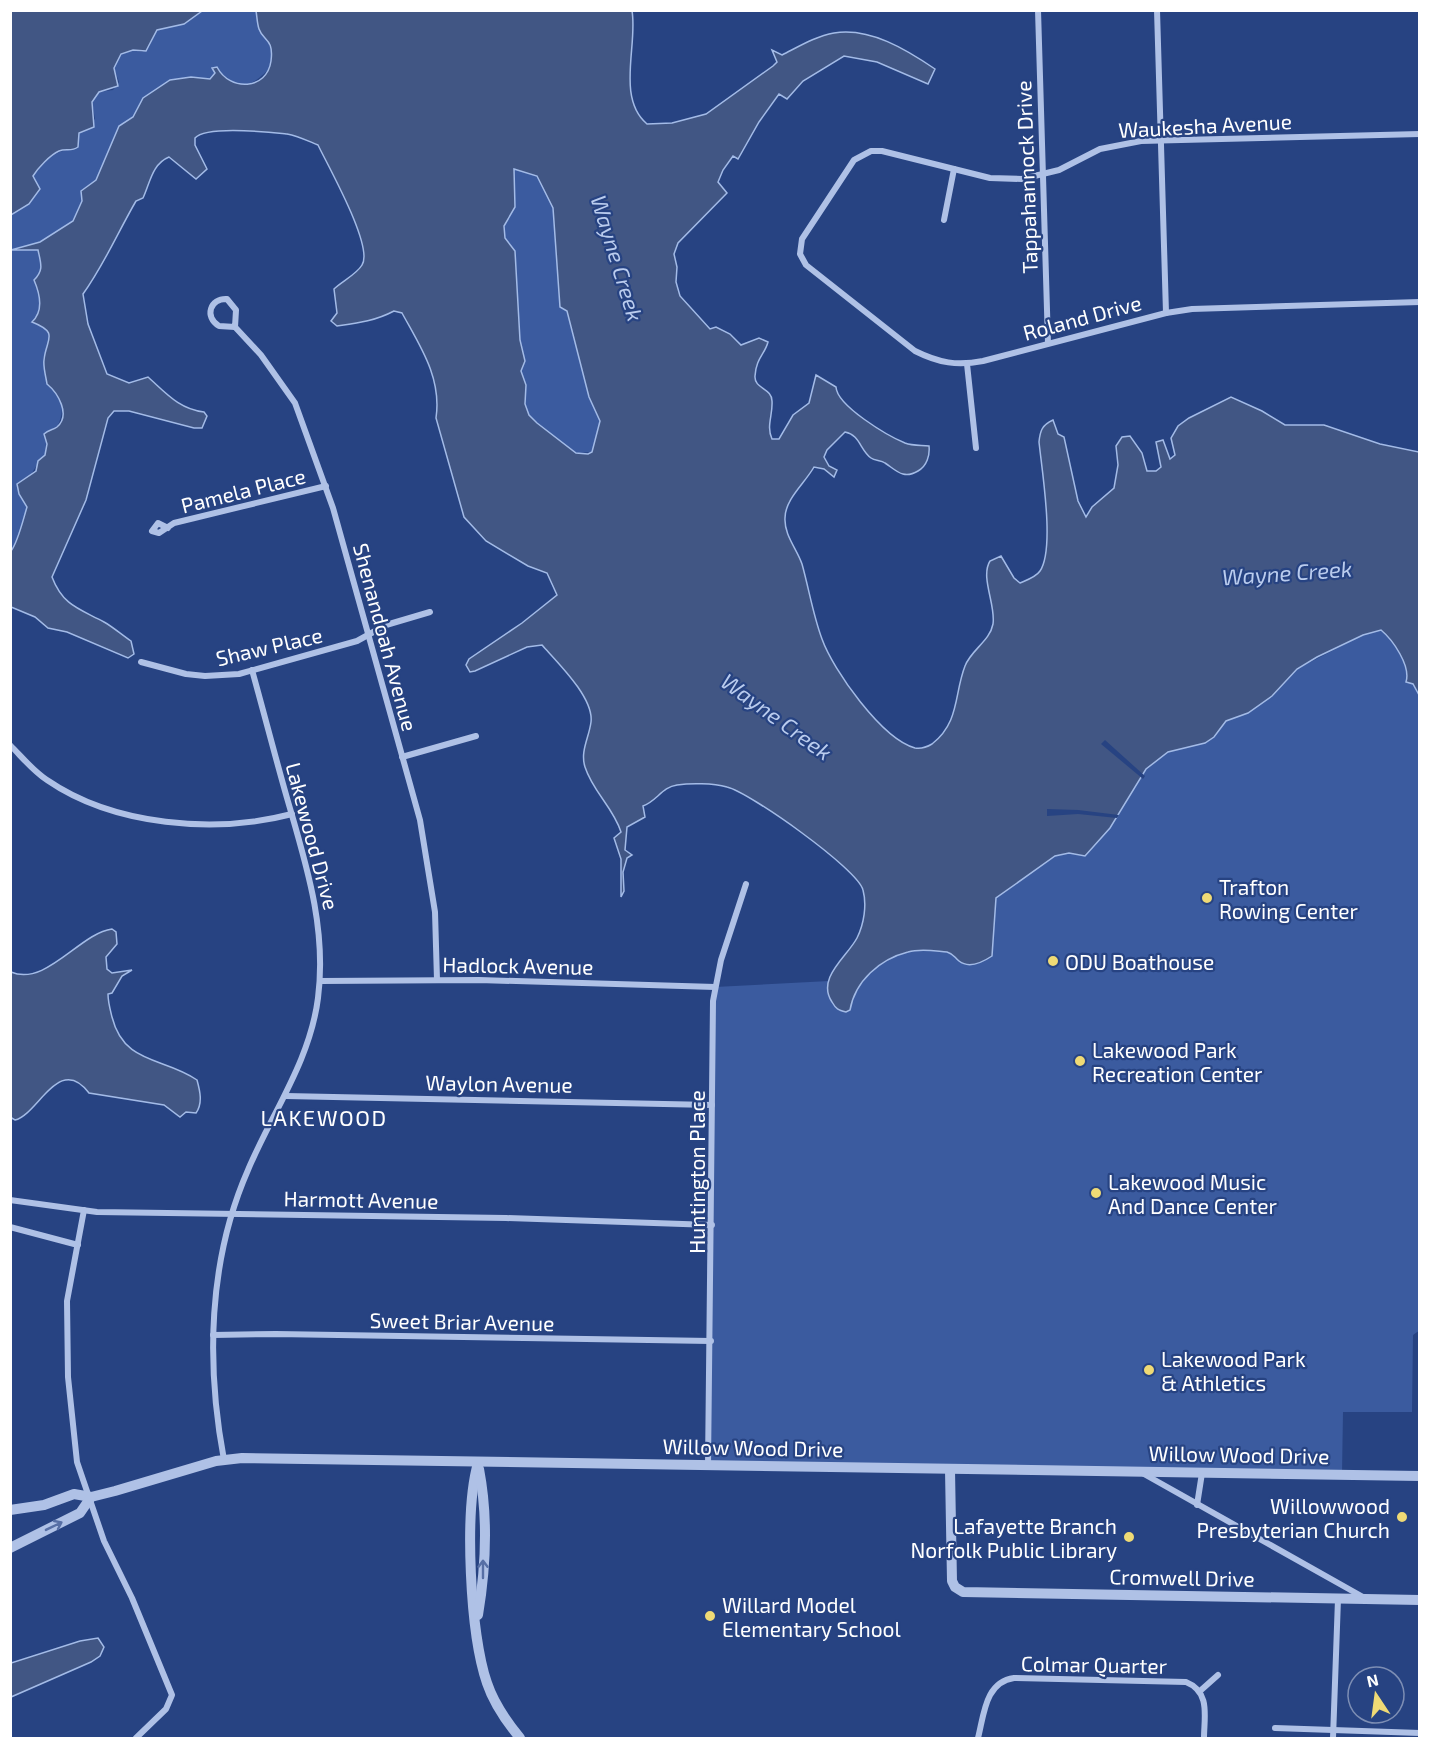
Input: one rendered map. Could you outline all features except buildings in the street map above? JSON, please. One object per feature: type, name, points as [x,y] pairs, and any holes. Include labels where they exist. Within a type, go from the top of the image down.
[{"type":"street","name":"Tappahannock Drive","points":[[1038,10],[1048,344]]},
{"type":"street","points":[[1157,10],[1166,313]]},
{"type":"street","name":"Waukesha Avenue","points":[[800,246],[802,239],[851,164],[860,156],[871,151],[882,151],[1006,180],[1043,175],[1100,149],[1161,140],[1419,134]]},
{"type":"street","points":[[944,220],[954,169]]},
{"type":"street","name":"Roland Drive","points":[[800,246],[800,254],[806,265],[915,351],[943,363],[967,364],[1166,313],[1419,302]]},
{"type":"street","name":"Shenandoah Avenue","points":[[235,327],[234,305],[220,299],[213,304],[209,310],[214,323],[235,327],[261,355],[295,403],[326,486],[420,820],[433,892],[436,980]]},
{"type":"street","points":[[967,364],[976,448]]},
{"type":"street","name":"Pamela Place","points":[[168,528],[174,523],[326,486]]},
{"type":"street","name":"Shaw Place","points":[[141,663],[205,676],[252,670],[357,641],[386,625],[430,612]]},
{"type":"street","name":"Lakewood Drive","points":[[224,1460],[214,1396],[213,1335],[218,1273],[232,1213],[248,1168],[285,1096],[314,1016],[320,981],[321,957],[317,907],[252,670]]},
{"type":"street","points":[[402,757],[476,736]]},
{"type":"street","points":[[10,745],[48,781],[75,796],[104,807],[153,819],[196,825],[247,824],[292,814]]},
{"type":"street","name":"Huntington Place","points":[[708,1466],[715,987],[746,884]]},
{"type":"street","name":"Hadlock Avenue","points":[[320,981],[436,980],[715,987]]},
{"type":"street","name":"Waylon Avenue","points":[[285,1096],[712,1105]]},
{"type":"street","name":"Harmott Avenue","points":[[10,1200],[84,1210],[506,1218],[712,1226]]},
{"type":"street","points":[[84,1210],[67,1301],[68,1377],[77,1462],[91,1497],[104,1541],[138,1611],[172,1695],[166,1709],[136,1738]]},
{"type":"street","points":[[10,1227],[78,1245]]},
{"type":"street","name":"Sweet Briar Avenue","points":[[213,1335],[711,1341]]},
{"type":"street","name":"Willow Wood Drive","points":[[10,1510],[44,1505],[74,1494],[91,1497],[224,1460],[242,1458],[1419,1476]]},
{"type":"street","points":[[478,1462],[485,1513],[483,1587],[476,1627],[487,1683],[495,1703],[520,1738]]},
{"type":"street","name":"Cromwell Drive","points":[[950,1470],[952,1581],[963,1592],[1419,1600]]},
{"type":"street","points":[[1141,1472],[1366,1599]]},
{"type":"street","points":[[1197,1505],[1202,1473]]},
{"type":"street","points":[[10,1548],[80,1514],[91,1497]]},
{"type":"street","points":[[1334,1735],[1338,1599]]},
{"type":"street","points":[[1204,1738],[1204,1700],[1200,1691],[1218,1675]]},
{"type":"street","name":"Colmar Quarter","points":[[978,1738],[989,1694],[998,1683],[1006,1679],[1186,1682],[1200,1691]]},
{"type":"street","points":[[1275,1728],[1334,1735],[1419,1733]]},
{"type":"shaded area","points":[[202,11],[256,11],[260,29],[271,51],[268,70],[253,82],[241,85],[226,78],[217,67],[213,68],[215,73],[210,79],[191,77],[143,98],[133,117],[119,126],[96,180],[81,191],[82,201],[73,221],[40,242],[12,250],[38,250],[41,263],[34,280],[41,301],[37,317],[48,332],[50,340],[43,358],[47,384],[59,398],[62,409],[57,427],[47,431],[45,455],[19,494],[27,507],[11,551],[11,215],[34,181],[33,176],[39,167],[52,156],[67,150],[79,132],[95,119],[92,102],[99,92],[113,90],[119,82],[114,68],[121,54],[133,50],[142,52],[149,47],[157,30],[184,24]]},
{"type":"shaded area","points":[[514,169],[537,176],[553,208],[560,306],[567,311],[589,397],[600,421],[592,452],[576,453],[537,423],[529,415],[525,404],[526,385],[521,371],[525,361],[520,340],[515,251],[505,238],[504,226],[515,207]]},
{"type":"shaded area","points":[[1381,630],[1398,650],[1420,695],[1420,1330],[1413,1335],[1412,1412],[1343,1412],[1342,1474],[708,1466],[715,987],[829,981],[828,986],[850,1010],[863,980],[879,965],[899,955],[928,950],[992,956],[996,898],[1055,856],[1069,853],[1116,815],[1146,769],[1168,752],[1205,743],[1214,737],[1226,721],[1248,713],[1272,696],[1297,669],[1363,635]]},
{"type":"water","points":[[11,10],[202,11],[184,24],[157,30],[146,51],[133,50],[121,54],[114,68],[118,86],[99,92],[92,102],[94,127],[79,133],[78,147],[59,151],[41,166],[33,176],[40,189],[29,204],[11,215]]},
{"type":"water","name":"Wayne Creek","points":[[256,11],[632,11],[630,86],[632,100],[638,113],[647,124],[672,123],[706,114],[773,66],[777,62],[772,50],[782,55],[827,34],[848,32],[874,37],[900,48],[935,69],[928,84],[877,62],[844,56],[803,81],[787,99],[779,94],[759,122],[738,159],[733,156],[723,170],[718,182],[727,193],[678,243],[674,254],[677,267],[676,282],[680,296],[710,329],[716,327],[730,334],[741,345],[759,338],[768,342],[757,365],[755,380],[771,397],[770,434],[772,439],[779,439],[793,415],[809,403],[816,375],[836,387],[845,403],[887,434],[905,443],[929,446],[924,466],[908,475],[871,458],[854,436],[845,432],[827,450],[824,457],[829,466],[837,470],[834,477],[824,469],[814,467],[788,504],[785,518],[789,536],[802,564],[816,621],[828,652],[860,702],[888,732],[902,742],[915,748],[932,744],[941,735],[952,717],[965,666],[988,635],[993,624],[987,583],[987,568],[990,561],[1001,556],[1014,578],[1020,583],[1034,577],[1040,571],[1047,546],[1046,509],[1039,442],[1044,426],[1053,420],[1058,434],[1064,437],[1078,501],[1086,517],[1092,507],[1114,488],[1118,465],[1116,446],[1122,437],[1130,436],[1142,453],[1147,471],[1156,471],[1161,467],[1156,442],[1163,440],[1170,459],[1175,455],[1171,438],[1178,426],[1231,397],[1262,411],[1285,425],[1324,425],[1380,444],[1419,452],[1419,695],[1413,684],[1406,682],[1406,669],[1403,661],[1396,647],[1381,630],[1363,635],[1317,657],[1297,669],[1272,696],[1248,713],[1226,721],[1214,737],[1205,743],[1168,752],[1146,769],[1110,828],[1085,856],[1069,853],[1055,856],[996,898],[992,956],[971,965],[959,961],[947,952],[918,950],[898,955],[879,966],[863,981],[850,1010],[846,1012],[839,1010],[828,993],[830,976],[857,938],[865,908],[863,890],[843,866],[801,832],[739,792],[715,785],[677,785],[667,788],[643,806],[645,817],[627,827],[625,850],[632,855],[627,858],[623,872],[624,891],[621,897],[621,859],[614,838],[621,832],[585,767],[584,750],[591,722],[587,702],[581,692],[542,645],[527,647],[470,672],[466,665],[469,659],[522,623],[557,595],[547,573],[528,566],[486,541],[464,517],[436,418],[436,389],[433,376],[402,313],[394,311],[359,323],[337,326],[331,321],[337,313],[334,289],[360,268],[364,256],[356,225],[318,145],[287,134],[253,131],[224,130],[202,134],[195,138],[195,145],[207,169],[196,179],[169,157],[163,160],[152,174],[143,198],[136,201],[83,294],[88,324],[107,374],[129,383],[148,377],[180,404],[204,412],[207,416],[202,428],[194,428],[129,411],[114,411],[108,418],[86,500],[52,577],[61,594],[73,606],[107,624],[131,641],[134,654],[128,658],[67,632],[48,628],[35,617],[11,607],[11,551],[27,507],[19,494],[17,484],[36,471],[38,461],[45,455],[47,444],[44,434],[61,422],[63,410],[59,398],[47,384],[44,360],[49,333],[32,322],[39,308],[38,291],[34,280],[41,263],[38,250],[11,250],[40,242],[73,221],[82,201],[81,191],[96,180],[119,126],[133,117],[143,98],[170,80],[191,77],[210,79],[215,73],[212,68],[217,67],[230,81],[239,84],[256,82],[263,78],[268,71],[272,54],[270,44],[259,29]],"holes":[[[514,169],[537,176],[553,208],[560,307],[567,311],[589,397],[600,421],[592,452],[588,454],[576,453],[537,423],[529,415],[525,404],[526,385],[521,371],[525,361],[520,340],[515,251],[505,238],[504,226],[515,207]]]},
{"type":"water","points":[[112,929],[116,932],[117,944],[106,957],[107,969],[112,973],[132,970],[122,976],[112,993],[108,994],[112,1017],[118,1033],[135,1052],[197,1080],[200,1105],[196,1113],[186,1112],[180,1117],[164,1105],[89,1093],[78,1082],[68,1080],[58,1083],[24,1116],[15,1120],[10,1117],[11,972],[24,975],[37,972],[100,933]]},
{"type":"water","points":[[98,1638],[104,1647],[100,1656],[11,1697],[11,1663],[80,1641]]},
{"type":"pier","points":[[1105,740],[1145,776],[1143,779],[1101,744]]},
{"type":"pier","points":[[1047,809],[1119,815],[1117,818],[1078,814],[1047,816]]},
{"type":"place","name":"Trafton Rowing Center","points":[[1207,898]]},
{"type":"place","name":"ODU Boathouse","points":[[1053,961]]},
{"type":"place","name":"Lakewood Park Recreation Center","points":[[1080,1061]]},
{"type":"place","name":"Lakewood Music And Dance Center","points":[[1096,1193]]},
{"type":"place","name":"Lakewood Park & Athletics","points":[[1149,1370]]},
{"type":"place","name":"Willowwood Presbyterian Church","points":[[1402,1517]]},
{"type":"place","name":"Lafayette Branch Norfolk Public Library","points":[[1129,1537]]},
{"type":"place","name":"Willard Model Elementary School","points":[[710,1616]]},
{"type":"district","name":"LAKEWOOD","points":[[324,1117]]}]
